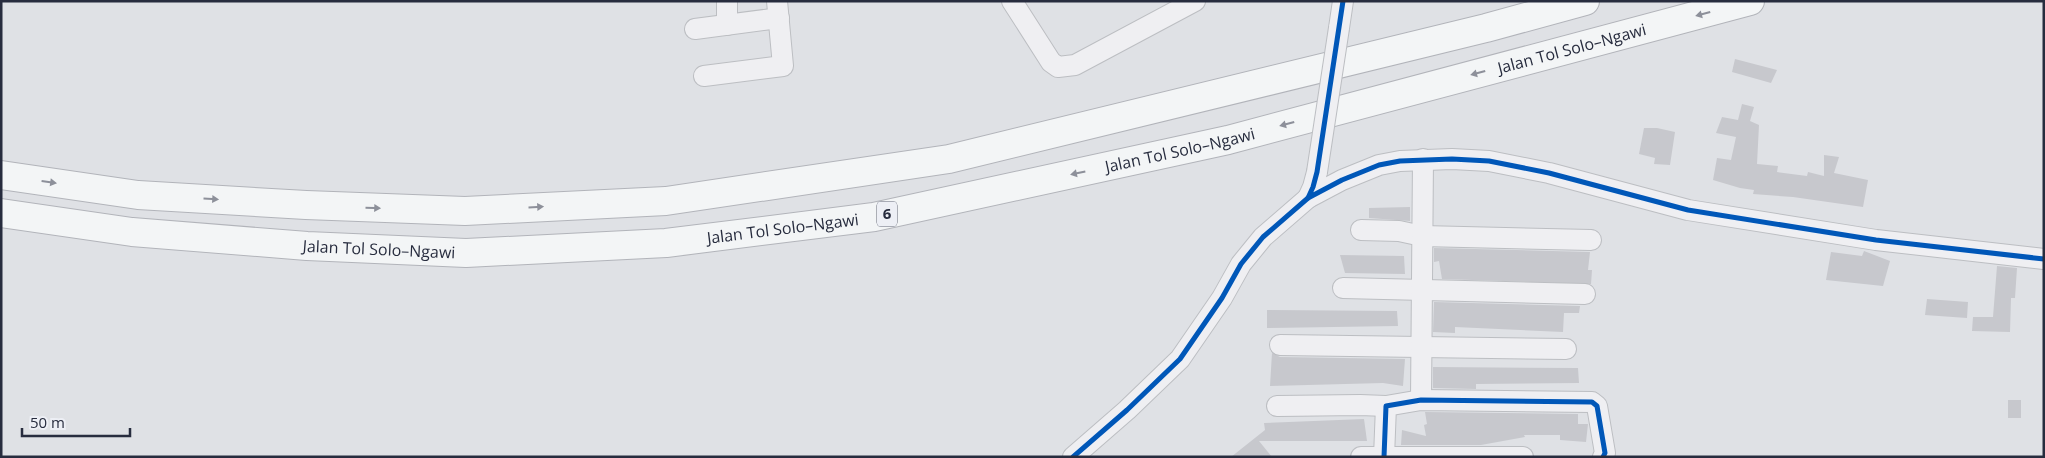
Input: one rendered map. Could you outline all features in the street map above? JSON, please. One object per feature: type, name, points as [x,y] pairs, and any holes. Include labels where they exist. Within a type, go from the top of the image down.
[{"type":"highway","points":[[1,175],[138,195],[306,205],[465,211],[666,201],[949,159],[1486,28],[1585,1]]},
{"type":"highway","name":"Jalan Tol Solo–Ngawi","points":[[1,213],[132,232],[307,246],[466,253],[676,241],[874,217],[1218,142],[1750,1]]},
{"type":"street","points":[[727,25],[728,1]]},
{"type":"street","points":[[1012,1],[1051,62],[1058,67],[1075,64],[1195,1]]},
{"type":"street","points":[[1308,198],[1314,187],[1317,172],[1343,1]]},
{"type":"street","points":[[695,29],[727,25],[778,10],[783,66],[704,76]]},
{"type":"street","points":[[1421,400],[1422,159]]},
{"type":"street","points":[[1073,457],[1127,410],[1180,359],[1222,298],[1241,264],[1263,237],[1308,198],[1342,180],[1379,165],[1422,159],[1489,161],[1549,173],[1688,210],[1876,240],[2044,259]]},
{"type":"street","points":[[1361,230],[1399,232],[1422,236],[1591,240]]},
{"type":"street","points":[[1343,288],[1585,294]]},
{"type":"street","points":[[1280,345],[1566,349]]},
{"type":"street","points":[[1278,406],[1386,406],[1421,400],[1592,402],[1597,406],[1605,453],[1602,457]]},
{"type":"street","points":[[1384,456],[1386,406]]},
{"type":"street","points":[[1362,457],[1523,457]]},
{"type":"building","points":[[1735,59],[1777,70],[1771,83],[1732,72]]},
{"type":"building","points":[[1742,104],[1754,107],[1750,121],[1759,125],[1757,164],[1778,166],[1777,172],[1807,176],[1808,172],[1824,176],[1824,155],[1839,157],[1834,173],[1868,180],[1863,207],[1793,197],[1753,194],[1754,190],[1713,180],[1717,158],[1731,160],[1736,137],[1716,133],[1722,117],[1738,120]]},
{"type":"building","points":[[1644,128],[1657,128],[1675,132],[1670,165],[1654,164],[1655,158],[1639,154]]},
{"type":"building","points":[[1410,207],[1410,221],[1369,218],[1369,208]]},
{"type":"building","points":[[1434,248],[1590,252],[1588,270],[1592,270],[1591,284],[1442,279],[1439,261],[1434,262]]},
{"type":"building","points":[[1864,251],[1890,261],[1883,286],[1826,280],[1831,252],[1862,256]]},
{"type":"building","points":[[1340,255],[1404,256],[1405,274],[1345,273]]},
{"type":"building","points":[[1997,266],[2017,268],[2015,298],[2011,298],[2010,332],[1972,331],[1973,317],[1993,317]]},
{"type":"building","points":[[1927,299],[1968,302],[1967,318],[1925,315]]},
{"type":"building","points":[[1434,302],[1580,306],[1579,313],[1564,313],[1563,332],[1455,327],[1455,333],[1433,332]]},
{"type":"building","points":[[1267,310],[1397,311],[1398,326],[1267,328]]},
{"type":"building","points":[[1272,353],[1280,357],[1405,359],[1403,386],[1383,383],[1270,386]]},
{"type":"building","points":[[1433,367],[1578,368],[1579,383],[1476,384],[1476,389],[1433,388]]},
{"type":"building","points":[[2008,400],[2021,400],[2021,418],[2008,418]]},
{"type":"building","points":[[1425,412],[1578,414],[1578,424],[1588,424],[1586,442],[1560,440],[1560,435],[1524,435],[1525,437],[1481,445],[1401,445],[1402,430],[1426,436],[1424,425],[1427,424]]},
{"type":"building","points":[[1364,419],[1367,441],[1259,441],[1272,457],[1231,457],[1265,430],[1264,423]]},
{"type":"cycle path","points":[[1343,1],[1317,172],[1308,198],[1342,180],[1379,165],[1400,161],[1452,159],[1489,161],[1549,173],[1688,210],[1876,240],[2044,259]]},
{"type":"cycle path","points":[[1073,457],[1127,410],[1180,359],[1222,298],[1241,264],[1263,237],[1308,198]]},
{"type":"cycle path","points":[[1384,457],[1386,406],[1421,400],[1592,402],[1597,406],[1605,453],[1603,457]]}]
